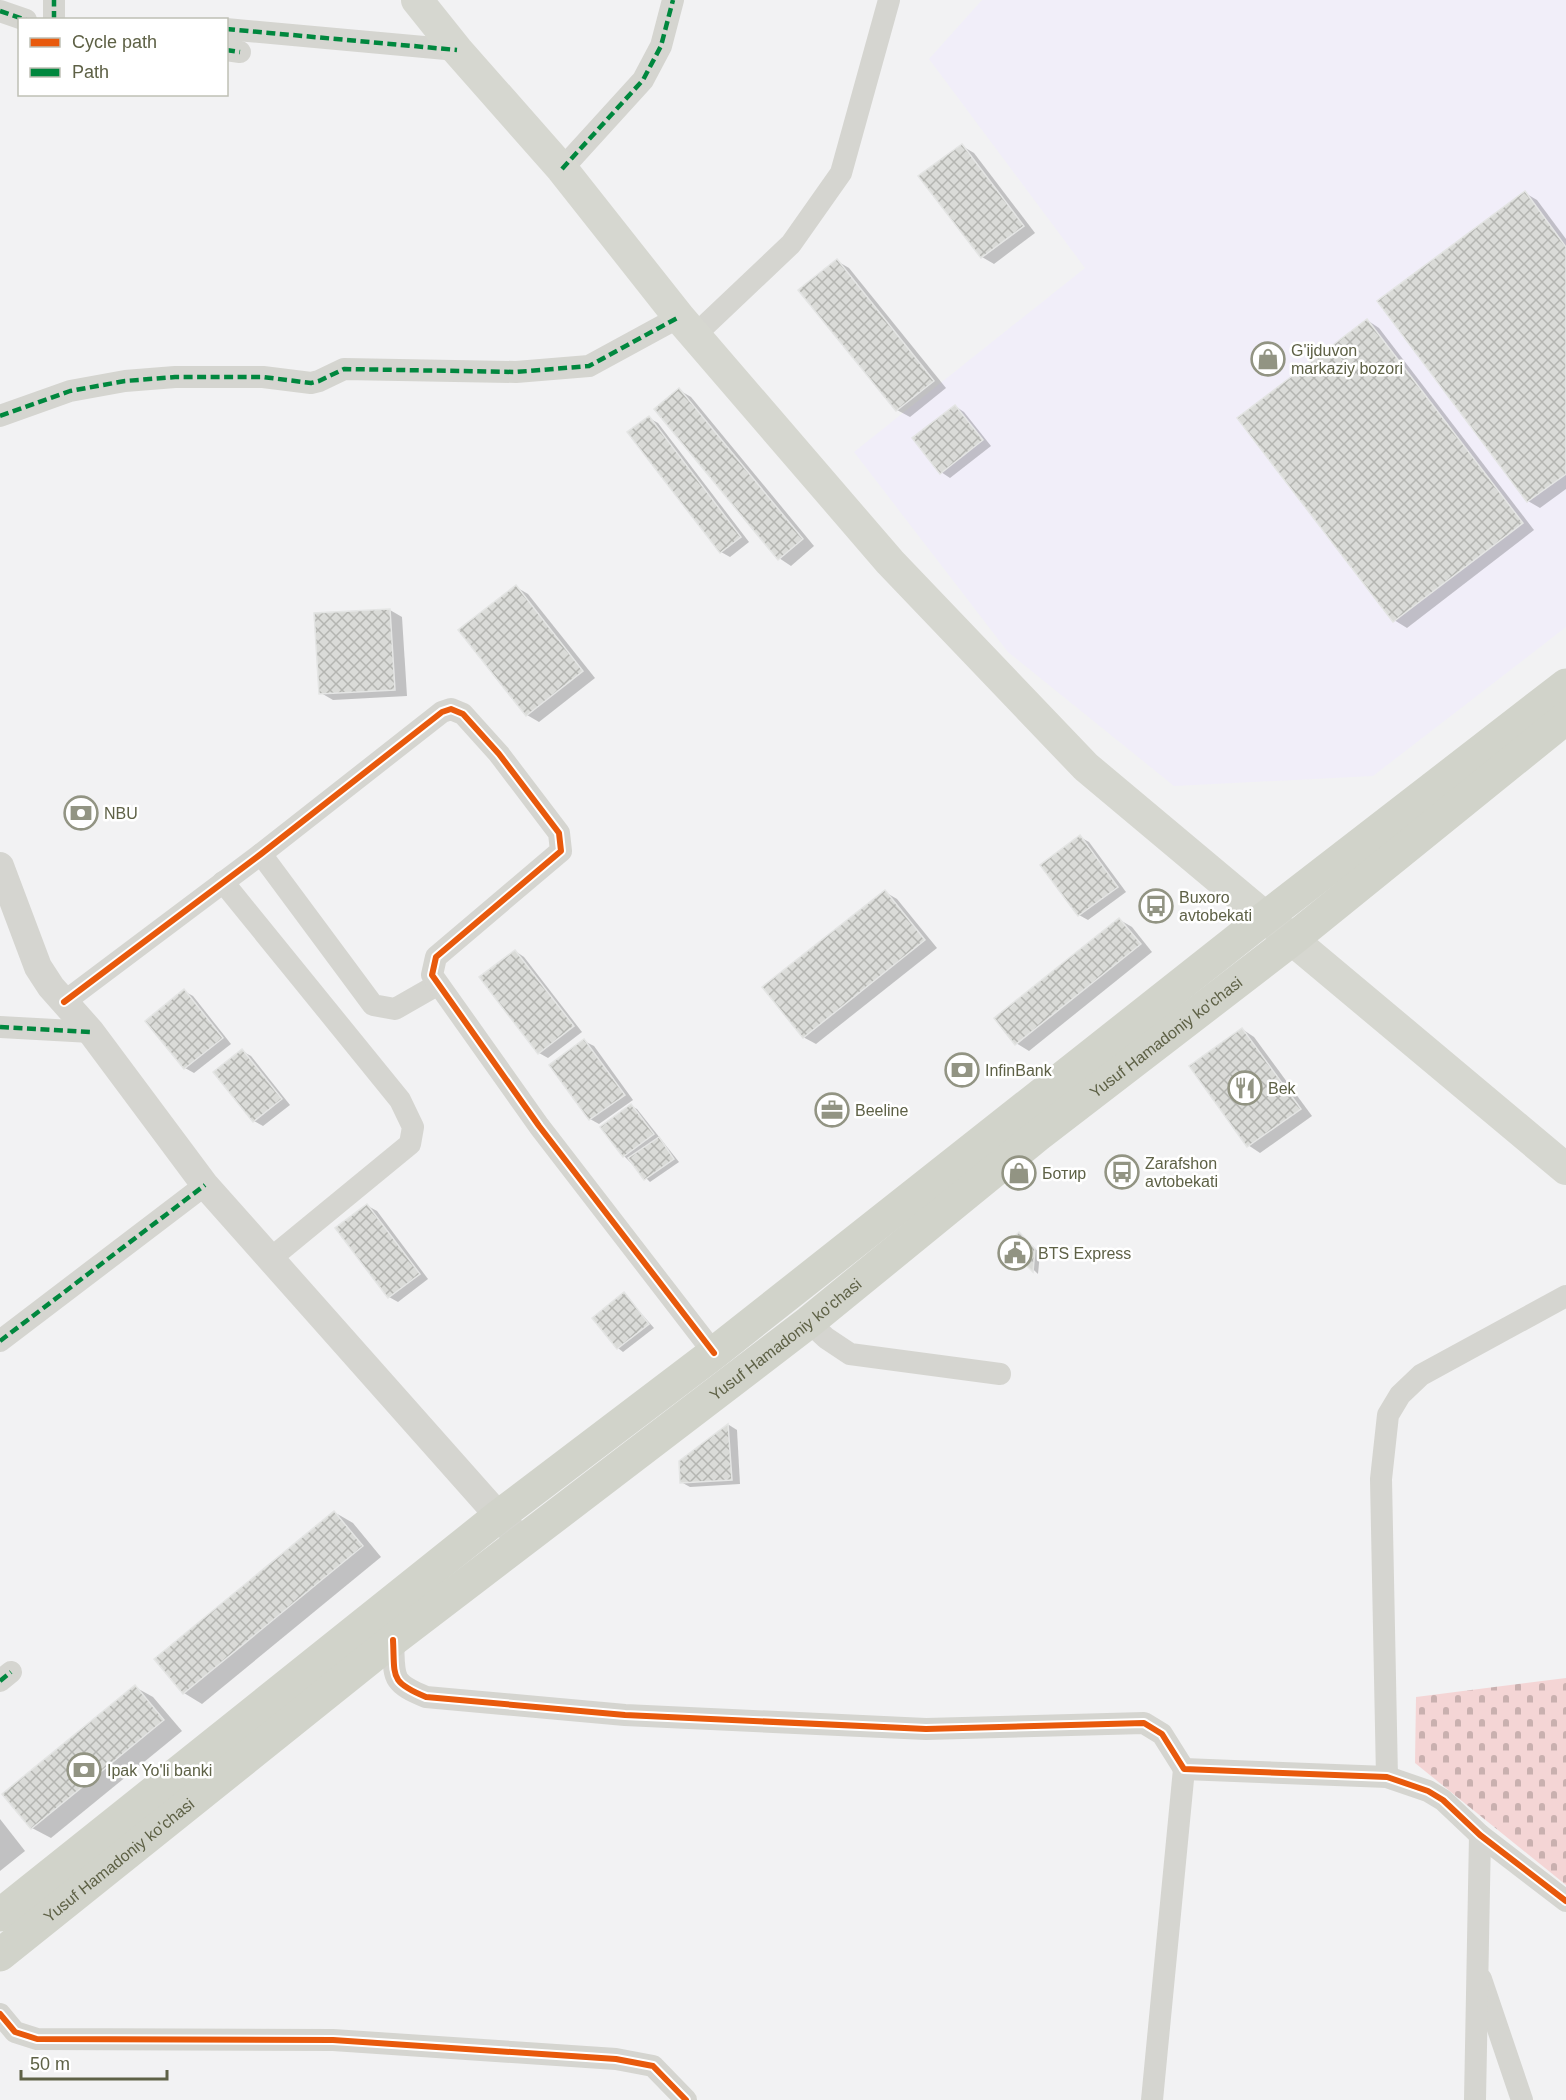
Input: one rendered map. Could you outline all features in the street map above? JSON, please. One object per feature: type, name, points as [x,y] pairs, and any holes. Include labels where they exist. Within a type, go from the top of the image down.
[{"type":"main road","points":[[417,0],[562,169],[687,326],[918,594],[1078,759],[1566,1169]]},
{"type":"main road","name":"Yusuf Hamadoniy ko'chasi","points":[[0,1915],[499,1516],[714,1353],[1266,917],[1566,685]]},
{"type":"main road","name":"Yusuf Hamadoniy ko'chasi","points":[[0,1955],[393,1640],[809,1322],[1037,1136],[1293,939],[1566,718]]},
{"type":"street","points":[[54,0],[54,18]]},
{"type":"street","points":[[562,169],[644,80],[661,45],[673,0]]},
{"type":"street","points":[[0,416],[70,391],[124,381],[176,376],[263,377],[310,382],[322,380],[344,369],[516,372],[589,366],[687,326],[791,244],[841,173],[889,0]]},
{"type":"street","points":[[0,11],[20,18]]},
{"type":"street","points":[[228,28],[458,50]]},
{"type":"street","points":[[64,1002],[261,854],[442,712],[451,709],[463,714],[499,754],[559,833],[561,845],[555,859],[436,957],[432,969],[437,985],[539,1126],[714,1353]]},
{"type":"street","points":[[261,854],[373,1005],[395,1009],[437,985]]},
{"type":"street","points":[[0,866],[38,967],[64,1002],[91,1032],[205,1185],[522,1542]]},
{"type":"street","points":[[223,882],[400,1100],[413,1127],[410,1144],[270,1259]]},
{"type":"street","points":[[0,1028],[91,1032]]},
{"type":"street","points":[[0,1341],[205,1185]]},
{"type":"street","points":[[1387,1777],[1381,1479],[1388,1415],[1400,1395],[1421,1376],[1566,1296]]},
{"type":"street","points":[[809,1322],[826,1338],[850,1354],[1000,1374]]},
{"type":"street","points":[[393,1640],[394,1674],[403,1688],[426,1697],[625,1715],[926,1729],[1144,1723],[1162,1734],[1184,1769],[1152,2100]]},
{"type":"street","points":[[1184,1769],[1387,1777],[1436,1795],[1480,1835],[1566,1901]]},
{"type":"street","points":[[1475,2100],[1480,1835]]},
{"type":"street","points":[[1477,1969],[1522,2100]]},
{"type":"street","points":[[0,2014],[15,2032],[37,2039],[333,2040],[616,2059],[653,2066],[686,2100]]},
{"type":"shaded area","name":"G'ijduvon markaziy bozori","points":[[982,0],[1566,0],[1566,627],[1373,776],[1174,786],[1008,652],[854,452],[1085,268],[929,59]]},
{"type":"green space","points":[[1566,1678],[1566,1885],[1415,1763],[1416,1697]]},
{"type":"building","points":[[962,144],[1024,226],[981,258],[918,176]]},
{"type":"building","points":[[1525,191],[1566,247],[1566,474],[1527,502],[1377,301]]},
{"type":"building","points":[[837,259],[934,381],[896,411],[798,290]]},
{"type":"building","points":[[1367,319],[1523,523],[1393,622],[1237,418]]},
{"type":"building","points":[[679,388],[803,539],[778,560],[654,409]]},
{"type":"building","points":[[955,405],[983,440],[940,474],[912,438]]},
{"type":"building","points":[[649,416],[741,537],[720,553],[627,432]]},
{"type":"building","points":[[516,585],[583,671],[526,716],[458,630]]},
{"type":"building","points":[[390,609],[395,690],[319,694],[314,613]]},
{"type":"building","points":[[1080,835],[1118,887],[1078,916],[1040,865]]},
{"type":"building","points":[[885,890],[925,940],[803,1038],[762,987]]},
{"type":"building","points":[[1119,918],[1141,944],[1015,1045],[994,1018]]},
{"type":"building","points":[[515,950],[574,1026],[538,1054],[479,977]]},
{"type":"building","points":[[184,989],[223,1038],[184,1069],[145,1021]]},
{"type":"building","name":"Bek","points":[[1242,1028],[1301,1109],[1247,1147],[1189,1066]]},
{"type":"building","points":[[584,1039],[625,1095],[589,1120],[549,1065]]},
{"type":"building","points":[[242,1049],[282,1099],[253,1122],[213,1072]]},
{"type":"building","points":[[631,1104],[654,1134],[623,1157],[600,1127]]},
{"type":"building","points":[[659,1137],[674,1159],[644,1180],[628,1158]]},
{"type":"building","points":[[367,1204],[420,1274],[388,1298],[335,1228]]},
{"type":"building","points":[[1019,1232],[1035,1249],[1033,1272],[1006,1245]]},
{"type":"building","points":[[624,1292],[649,1324],[617,1349],[592,1318]]},
{"type":"building","points":[[728,1424],[732,1480],[680,1483],[679,1461]]},
{"type":"building","points":[[334,1511],[363,1546],[183,1694],[154,1659]]},
{"type":"building","points":[[135,1685],[164,1720],[31,1829],[2,1794]]},
{"type":"marked path","points":[[54,0],[54,18]]},
{"type":"marked path","points":[[562,169],[643,80],[661,46],[673,0]]},
{"type":"marked path","points":[[0,11],[20,18]]},
{"type":"marked path","points":[[228,29],[457,50]]},
{"type":"marked path","points":[[228,50],[240,52]]},
{"type":"marked path","points":[[0,416],[70,391],[125,381],[175,377],[263,377],[311,383],[344,369],[516,372],[589,366],[679,317]]},
{"type":"marked path","points":[[0,1027],[91,1032]]},
{"type":"marked path","points":[[0,1341],[205,1185]]},
{"type":"marked path","points":[[0,1681],[11,1672]]},
{"type":"cycle path","points":[[64,1002],[261,854],[442,712],[451,709],[463,714],[499,754],[559,833],[561,851],[436,957],[432,975],[539,1126],[714,1353]]},
{"type":"cycle path","points":[[393,1640],[396,1677],[406,1687],[426,1697],[625,1715],[926,1729],[1144,1723],[1162,1734],[1184,1769],[1387,1777],[1428,1791],[1443,1800],[1480,1835],[1566,1901]]},
{"type":"cycle path","points":[[0,2014],[15,2032],[37,2039],[333,2040],[616,2059],[653,2066],[686,2100]]},
{"type":"place","name":"G'ijduvon markaziy bozori","points":[[1268,359]]},
{"type":"place","name":"NBU","points":[[81,813]]},
{"type":"place","name":"Buxoro avtobekati","points":[[1156,906]]},
{"type":"place","name":"InfinBank","points":[[962,1070]]},
{"type":"place","name":"Bek","points":[[1245,1088]]},
{"type":"place","name":"Beeline","points":[[832,1110]]},
{"type":"place","name":"Zarafshon avtobekati","points":[[1122,1172]]},
{"type":"place","name":"Ботир","points":[[1019,1173]]},
{"type":"place","name":"BTS Express","points":[[1015,1253]]},
{"type":"place","name":"Ipak Yo'li banki","points":[[84,1770]]}]
